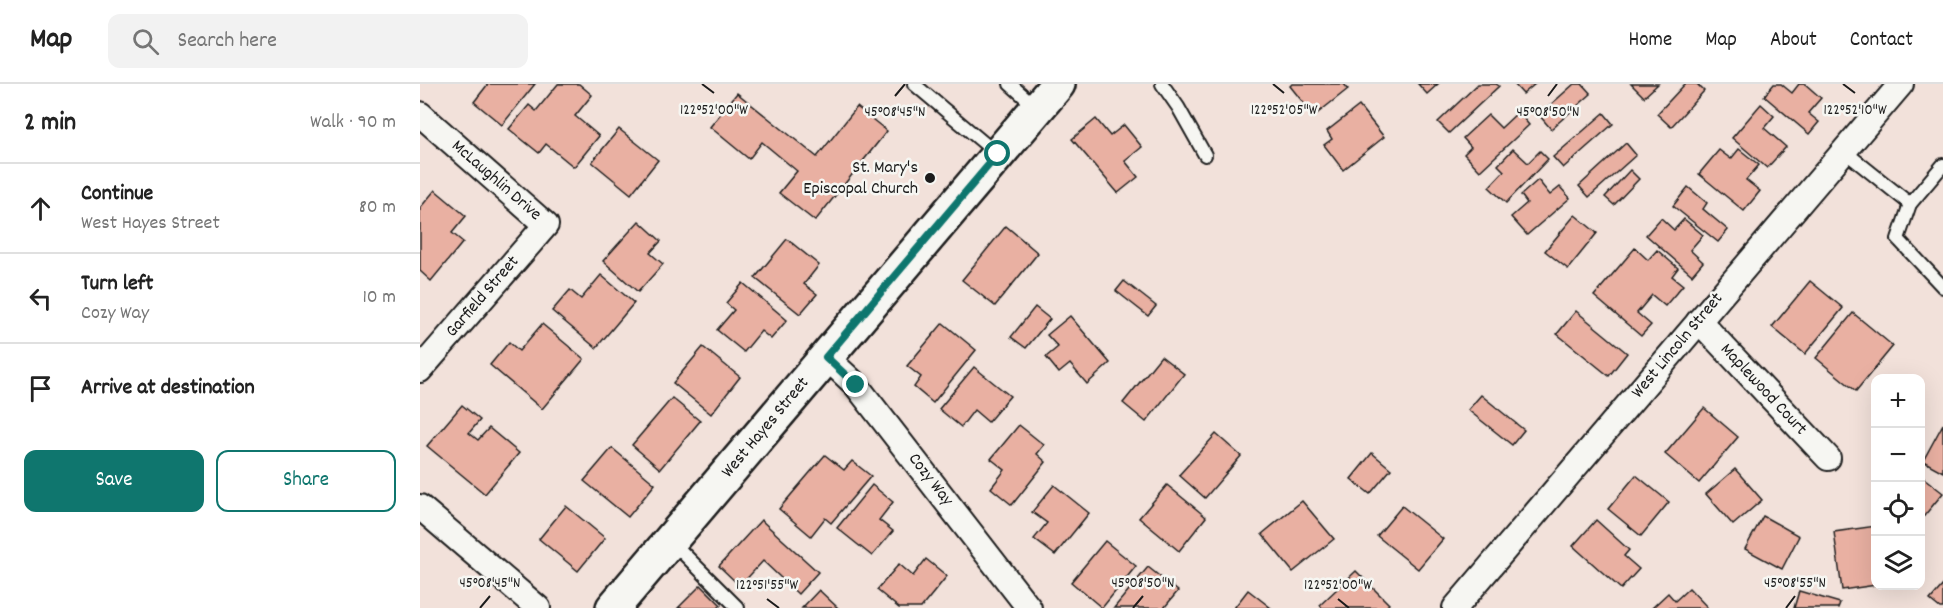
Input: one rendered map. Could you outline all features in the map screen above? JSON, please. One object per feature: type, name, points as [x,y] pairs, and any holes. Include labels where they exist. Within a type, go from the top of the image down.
[{"type":"street","name":"West Lincoln Street","points":[[1455,608],[1900,84]]},
{"type":"street","name":"West Hayes Street","points":[[613,608],[1048,96]]},
{"type":"street","name":"McLaughlin Drive","points":[[420,114],[546,225]]},
{"type":"street","name":"Garfield Street","points":[[420,370],[546,225]]},
{"type":"street","name":"Maplewood Court","points":[[1699,321],[1828,458]]},
{"type":"street","name":"Cozy Way","points":[[826,357],[856,385],[1029,608]]},
{"type":"street","points":[[420,507],[538,608]]},
{"type":"lane","points":[[914,84],[998,154]]},
{"type":"lane","points":[[1010,84],[1048,96]]},
{"type":"lane","points":[[1162,84],[1205,155]]},
{"type":"lane","points":[[1844,151],[1910,204]]},
{"type":"lane","points":[[1943,165],[1910,204],[1898,239],[1943,287]]},
{"type":"lane","points":[[671,540],[738,608]]},
{"type":"building","points":[[488,84],[535,84],[502,125],[474,102]]},
{"type":"building","points":[[558,84],[579,84],[592,95],[575,116],[599,136],[574,167],[546,144],[539,153],[509,129],[529,105],[536,111]]},
{"type":"building","points":[[1292,84],[1344,84],[1348,89],[1314,116],[1290,86]]},
{"type":"building","points":[[1418,84],[1438,84],[1427,94]]},
{"type":"building","points":[[1478,84],[1499,86],[1449,133],[1438,122]]},
{"type":"building","points":[[1514,84],[1535,84],[1523,94]]},
{"type":"building","points":[[1574,84],[1582,84],[1591,94],[1551,129],[1539,115]]},
{"type":"building","points":[[1631,84],[1658,84],[1644,97]]},
{"type":"building","points":[[1685,84],[1697,84],[1704,91],[1671,127],[1657,114]]},
{"type":"building","points":[[1774,84],[1781,84],[1792,93],[1799,84],[1805,84],[1821,98],[1808,113],[1819,122],[1809,134],[1764,96]]},
{"type":"building","points":[[737,93],[817,157],[857,107],[887,131],[815,221],[779,193],[797,171],[762,142],[749,159],[710,127]]},
{"type":"building","points":[[1761,104],[1774,116],[1764,128],[1786,147],[1767,168],[1732,138]]},
{"type":"building","points":[[1359,106],[1384,137],[1343,170],[1324,145],[1332,139],[1327,131]]},
{"type":"building","points":[[1518,112],[1529,125],[1480,171],[1464,154],[1471,147],[1463,138],[1488,115],[1501,128]]},
{"type":"building","points":[[1604,113],[1613,124],[1563,168],[1553,157]]},
{"type":"building","points":[[1096,119],[1110,136],[1124,125],[1142,147],[1125,161],[1138,177],[1118,193],[1072,139]]},
{"type":"building","points":[[619,129],[658,160],[631,194],[592,162]]},
{"type":"building","points":[[1626,143],[1636,155],[1589,197],[1579,186]]},
{"type":"building","points":[[1513,149],[1528,163],[1540,151],[1548,159],[1506,203],[1489,187],[1504,171],[1498,165]]},
{"type":"building","points":[[1739,149],[1759,165],[1746,180],[1760,191],[1744,211],[1699,174],[1719,150],[1731,159]]},
{"type":"building","points":[[1630,170],[1639,179],[1614,205],[1605,197]]},
{"type":"building","points":[[1538,180],[1550,195],[1560,187],[1570,198],[1527,235],[1511,217],[1527,203],[1521,195]]},
{"type":"building","points":[[1688,187],[1707,203],[1703,209],[1728,230],[1718,242],[1673,206]]},
{"type":"building","points":[[435,190],[466,216],[452,233],[463,242],[431,281],[420,271],[420,208]]},
{"type":"building","points":[[1575,215],[1597,233],[1568,269],[1545,251]]},
{"type":"building","points":[[1661,218],[1674,230],[1684,219],[1703,235],[1690,250],[1703,262],[1692,275],[1646,235]]},
{"type":"building","points":[[639,221],[661,241],[650,253],[663,264],[638,292],[603,261]]},
{"type":"building","points":[[1006,226],[1038,253],[995,306],[962,280]]},
{"type":"building","points":[[787,239],[819,265],[804,284],[817,294],[800,314],[755,278]]},
{"type":"building","points":[[1635,248],[1648,260],[1657,250],[1678,268],[1672,276],[1683,285],[1665,306],[1652,295],[1637,313],[1651,325],[1641,336],[1594,296]]},
{"type":"building","points":[[601,275],[634,303],[596,348],[552,311],[570,290],[581,299]]},
{"type":"building","points":[[1124,281],[1156,306],[1148,316],[1116,291]]},
{"type":"building","points":[[1810,281],[1843,308],[1805,354],[1772,327]]},
{"type":"building","points":[[743,283],[787,320],[771,339],[761,331],[744,352],[717,330],[734,310],[726,303]]},
{"type":"building","points":[[1035,307],[1050,319],[1026,348],[1011,337]]},
{"type":"building","points":[[1576,311],[1627,353],[1609,376],[1557,334]]},
{"type":"building","points":[[1853,313],[1893,346],[1856,391],[1816,358]]},
{"type":"building","points":[[1070,316],[1110,363],[1087,384],[1070,364],[1059,373],[1046,357],[1058,347],[1047,335]]},
{"type":"building","points":[[943,323],[976,350],[933,403],[914,387],[921,377],[907,366]]},
{"type":"building","points":[[542,324],[584,359],[542,409],[490,365],[509,342],[519,351]]},
{"type":"building","points":[[703,347],[740,377],[711,414],[673,383]]},
{"type":"building","points":[[1161,356],[1184,374],[1146,422],[1123,403]]},
{"type":"building","points":[[974,367],[1010,396],[988,422],[974,410],[961,427],[939,409]]},
{"type":"building","points":[[1481,395],[1524,430],[1512,445],[1468,410]]},
{"type":"building","points":[[672,398],[700,421],[660,469],[632,445]]},
{"type":"building","points":[[462,405],[480,420],[469,433],[478,440],[489,428],[519,453],[485,494],[427,446]]},
{"type":"building","points":[[1704,408],[1738,437],[1699,483],[1665,454]]},
{"type":"building","points":[[1943,424],[1943,472],[1925,462],[1925,457]]},
{"type":"building","points":[[1019,425],[1044,445],[1037,454],[1046,462],[1012,505],[991,488],[1005,470],[991,459]]},
{"type":"building","points":[[1216,434],[1241,456],[1205,498],[1179,475]]},
{"type":"building","points":[[612,448],[655,484],[628,517],[584,481]]},
{"type":"building","points":[[1372,453],[1391,469],[1370,494],[1351,479]]},
{"type":"building","points":[[825,455],[844,470],[852,461],[871,476],[831,523],[825,518],[811,536],[779,509]]},
{"type":"building","points":[[1735,469],[1762,500],[1733,525],[1706,494]]},
{"type":"building","points":[[1636,475],[1669,502],[1641,536],[1608,509]]},
{"type":"building","points":[[1925,479],[1943,493],[1925,515]]},
{"type":"building","points":[[872,485],[893,502],[879,520],[893,531],[872,556],[837,528]]},
{"type":"building","points":[[1054,485],[1089,513],[1055,555],[1034,539],[1047,523],[1032,512]]},
{"type":"building","points":[[1167,485],[1206,517],[1179,551],[1139,518]]},
{"type":"building","points":[[1302,501],[1334,539],[1293,572],[1262,534]]},
{"type":"building","points":[[566,506],[605,538],[578,571],[539,539]]},
{"type":"building","points":[[1402,506],[1443,539],[1418,569],[1377,536]]},
{"type":"building","points":[[1763,516],[1799,536],[1782,569],[1745,549]]},
{"type":"building","points":[[761,520],[818,572],[798,594],[763,561],[740,586],[719,566]]},
{"type":"building","points":[[1596,520],[1629,550],[1624,556],[1639,569],[1621,589],[1573,546]]},
{"type":"building","points":[[1871,527],[1871,586],[1842,590],[1834,532]]},
{"type":"building","points":[[1105,541],[1136,566],[1102,608],[1071,582]]},
{"type":"building","points":[[926,559],[947,576],[921,608],[899,608],[877,590],[899,564],[913,576]]},
{"type":"building","points":[[1148,567],[1178,591],[1164,608],[1114,608]]},
{"type":"building","points":[[1356,571],[1389,604],[1385,608],[1322,608],[1320,605]]},
{"type":"building","points":[[701,585],[721,605],[718,608],[678,608]]},
{"type":"building","points":[[1943,585],[1943,608],[1940,608],[1930,600]]},
{"type":"building","points":[[1689,588],[1707,607],[1652,608],[1668,593],[1675,601]]},
{"type":"building","points":[[819,590],[838,608],[802,608]]},
{"type":"building","points":[[1248,590],[1271,608],[1234,608]]},
{"type":"building","points":[[1799,591],[1840,603],[1838,608],[1794,608]]},
{"type":"place","name":"St. Mary's Episcopal Church","points":[[930,178]]},
{"type":"route","points":[[856,385],[848,375],[826,357],[998,154]]}]
